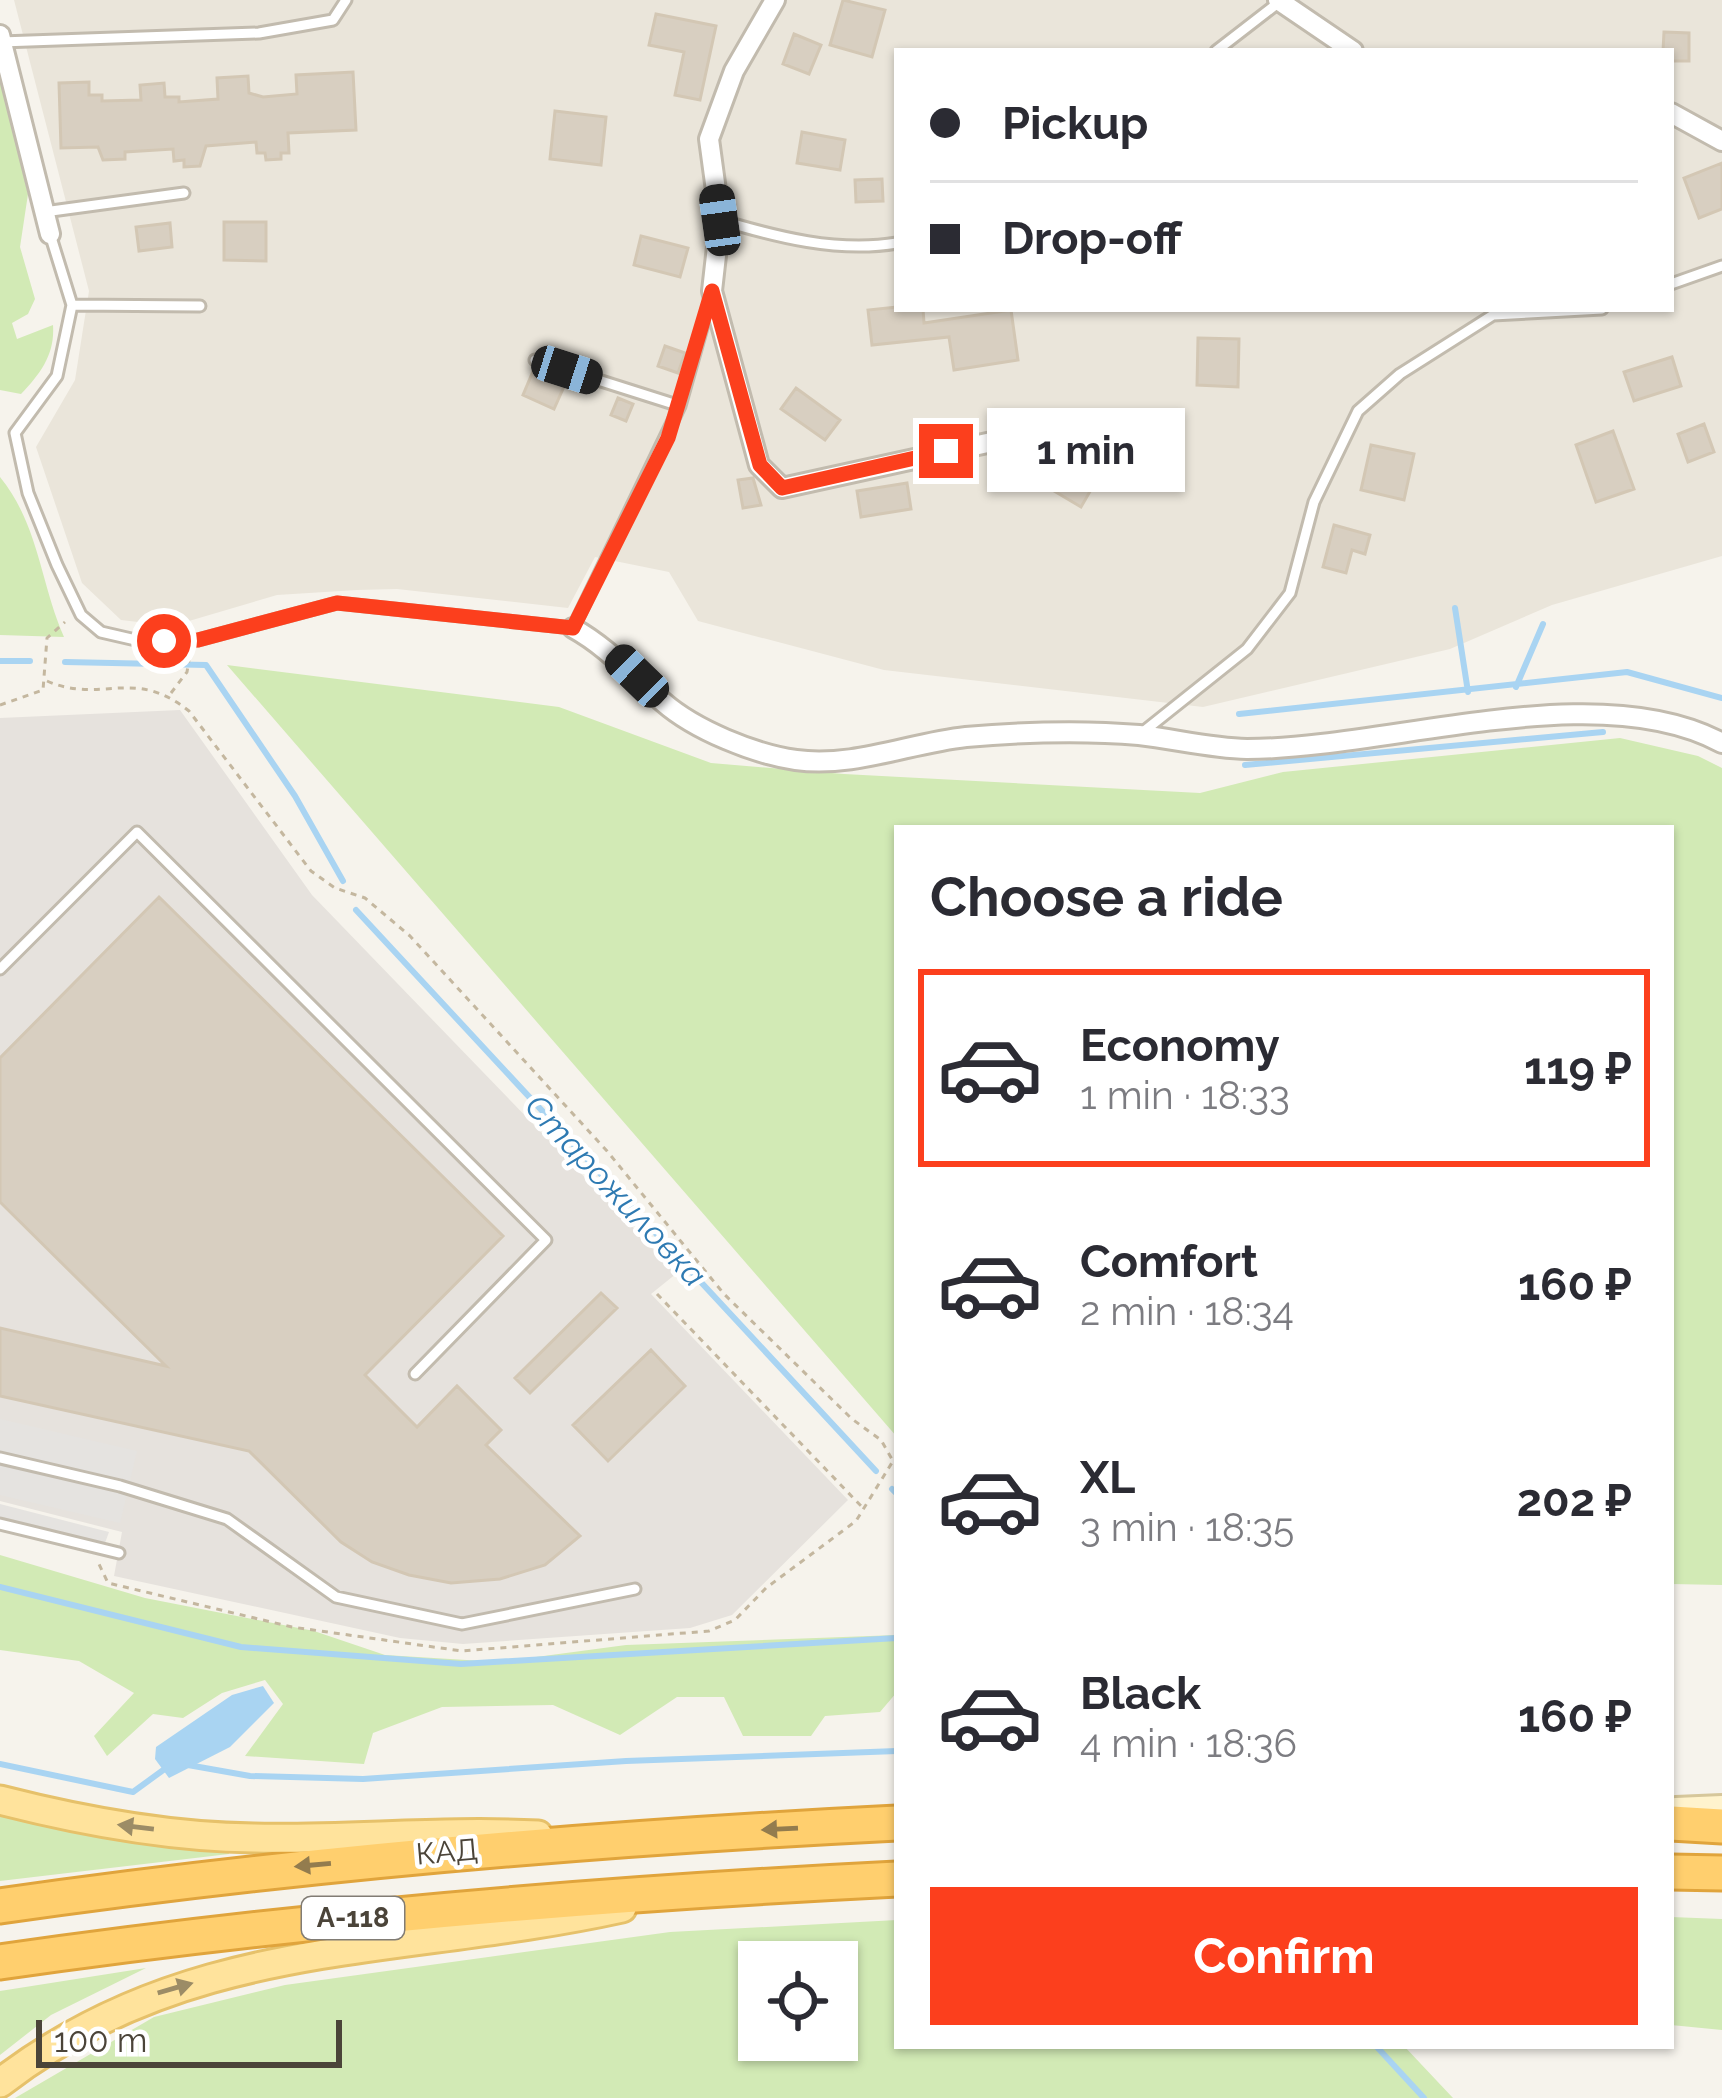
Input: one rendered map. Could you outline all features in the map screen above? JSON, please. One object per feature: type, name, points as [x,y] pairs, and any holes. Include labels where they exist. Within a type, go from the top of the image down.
[{"type":"highway","name":"КАД","points":[[0,1906],[224,1874],[596,1838],[894,1823]]},
{"type":"highway","points":[[1674,1823],[1722,1826]]},
{"type":"highway","points":[[1674,1873],[1722,1873]]},
{"type":"highway","name":"КАД","points":[[0,1962],[239,1928],[708,1888],[894,1879]]},
{"type":"main road","points":[[0,1800],[126,1827],[253,1838],[461,1831],[596,1838]]},
{"type":"main road","points":[[0,2083],[91,2021],[163,1990],[274,1961],[559,1922],[708,1888]]},
{"type":"street","points":[[775,0],[734,71],[709,139],[720,220],[712,291],[760,465],[782,488],[1024,435]]},
{"type":"street","points":[[1280,0],[1349,48]]},
{"type":"street","points":[[1,38],[50,234]]},
{"type":"street","points":[[1674,115],[1722,140]]},
{"type":"street","points":[[573,628],[605,645],[665,705],[694,723],[795,760],[841,761],[962,738],[1139,735],[1249,749],[1587,715],[1637,715],[1682,724],[1722,743]]},
{"type":"street","points":[[1674,1810],[1722,1808]]},
{"type":"lane","points":[[1,38],[259,33],[333,20],[346,0]]},
{"type":"lane","points":[[1220,48],[1280,0]]},
{"type":"lane","points":[[44,212],[184,193]]},
{"type":"lane","points":[[720,220],[796,240],[894,244]]},
{"type":"lane","points":[[50,234],[72,305],[57,376],[15,433],[28,494],[81,615],[101,632],[140,641],[198,640],[337,603],[573,628],[680,406],[712,291]]},
{"type":"lane","points":[[1674,283],[1722,266]]},
{"type":"lane","points":[[72,305],[200,306]]},
{"type":"lane","points":[[1139,735],[1246,649],[1290,593],[1314,502],[1358,411],[1400,374],[1493,315],[1548,312]]},
{"type":"lane","points":[[536,360],[680,406]]},
{"type":"lane","points":[[0,969],[137,832],[546,1240],[415,1374]]},
{"type":"lane","points":[[0,1459],[120,1486],[227,1519],[336,1597],[462,1624],[634,1589]]},
{"type":"lane","points":[[0,1524],[119,1553]]},
{"type":"path","points":[[0,705],[34,696],[47,681],[47,638],[57,626]]},
{"type":"path","points":[[170,696],[190,659]]},
{"type":"path","points":[[47,681],[81,690],[135,685],[170,696],[207,730],[311,871],[382,909],[410,936],[607,1150],[724,1294],[852,1419],[881,1440],[891,1454],[892,1469],[856,1521],[766,1588],[735,1620]]},
{"type":"path","points":[[657,1294],[863,1508]]},
{"type":"shaded area","points":[[14,0],[1722,0],[1722,556],[1552,605],[1450,649],[1203,707],[884,670],[698,621],[669,572],[595,557],[568,608],[397,589],[357,590],[277,595],[172,626],[121,620],[82,583],[36,447],[75,380],[89,291]]},
{"type":"shaded area","points":[[180,710],[312,895],[677,1273],[651,1294],[848,1500],[732,1615],[690,1628],[463,1644],[400,1638],[114,1576],[122,1532],[0,1501],[0,718]]},
{"type":"shaded area","points":[[0,1419],[137,1451],[120,1523],[0,1495]]},
{"type":"shaded area","points":[[0,1504],[109,1532],[105,1543],[0,1517]]},
{"type":"green space","points":[[0,76],[28,194],[20,247],[35,299],[28,314],[12,323],[17,339],[53,325],[45,362],[21,394],[0,390]]},
{"type":"green space","points":[[0,477],[31,534],[64,637],[0,635]]},
{"type":"green space","points":[[227,665],[559,707],[711,763],[844,774],[1200,793],[1283,772],[1620,738],[1698,756],[1722,768],[1722,1585],[1674,1584],[1674,825],[894,825],[894,1434]]},
{"type":"green space","points":[[0,1555],[145,1598],[314,1631],[385,1655],[499,1662],[626,1645],[894,1635],[894,1696],[880,1712],[825,1716],[811,1736],[743,1736],[724,1697],[677,1697],[620,1735],[553,1705],[442,1707],[373,1733],[364,1764],[245,1756],[283,1704],[265,1680],[222,1693],[183,1718],[153,1714],[107,1756],[94,1736],[134,1693],[79,1661],[0,1650]]},
{"type":"green space","points":[[0,1815],[41,1825],[227,1845],[229,1854],[0,1881]]},
{"type":"green space","points":[[1674,1917],[1722,1919],[1722,2030],[1674,2025]]},
{"type":"green space","points":[[894,1920],[894,2049],[1407,2049],[1453,2098],[15,2098],[154,2017],[285,1985],[670,1932]]},
{"type":"green space","points":[[146,1968],[51,2015],[0,2055],[0,1991]]},
{"type":"water","points":[[263,1686],[274,1703],[230,1747],[169,1778],[155,1759],[156,1747],[232,1695]]},
{"type":"building","points":[[843,0],[885,10],[872,57],[830,45]]},
{"type":"building","points":[[656,14],[716,26],[700,100],[675,95],[684,52],[649,45]]},
{"type":"building","points":[[1664,32],[1689,33],[1689,61],[1674,61],[1674,48],[1663,48]]},
{"type":"building","points":[[794,34],[821,45],[809,74],[783,64]]},
{"type":"building","points":[[353,72],[356,130],[288,133],[289,153],[281,153],[281,159],[266,160],[265,153],[257,153],[256,142],[206,146],[200,166],[184,167],[184,160],[174,161],[173,149],[125,152],[125,159],[103,160],[98,147],[61,148],[59,83],[89,82],[89,95],[102,95],[102,101],[141,100],[140,85],[164,83],[165,97],[179,97],[179,102],[218,99],[217,78],[248,76],[249,93],[263,97],[297,94],[296,75]]},
{"type":"building","points":[[555,111],[606,117],[601,165],[550,159]]},
{"type":"building","points":[[802,132],[845,140],[840,170],[797,163]]},
{"type":"building","points":[[1722,163],[1722,209],[1699,218],[1684,178]]},
{"type":"building","points":[[882,179],[883,201],[856,202],[855,180]]},
{"type":"building","points":[[224,222],[266,222],[266,261],[224,260]]},
{"type":"building","points":[[170,223],[172,247],[139,251],[136,227]]},
{"type":"building","points":[[641,236],[688,248],[680,277],[634,265]]},
{"type":"building","points":[[894,307],[894,312],[923,312],[924,323],[1011,312],[1018,360],[954,370],[949,337],[872,345],[868,310]]},
{"type":"building","points":[[1198,338],[1239,339],[1238,387],[1197,385]]},
{"type":"building","points":[[665,346],[685,353],[678,373],[658,366]]},
{"type":"building","points":[[1672,357],[1681,386],[1634,401],[1624,372]]},
{"type":"building","points":[[534,369],[566,382],[554,409],[523,395]]},
{"type":"building","points":[[796,388],[840,420],[825,440],[781,409]]},
{"type":"building","points":[[618,398],[633,404],[626,421],[611,415]]},
{"type":"building","points":[[1704,424],[1714,452],[1688,462],[1678,434]]},
{"type":"building","points":[[1082,431],[1114,450],[1081,507],[1049,488]]},
{"type":"building","points":[[1613,431],[1634,489],[1596,502],[1576,445]]},
{"type":"building","points":[[1371,445],[1414,454],[1404,500],[1361,490]]},
{"type":"building","points":[[1027,448],[1032,474],[1007,479],[1002,454]]},
{"type":"building","points":[[753,478],[761,505],[743,508],[738,480]]},
{"type":"building","points":[[907,483],[911,509],[861,517],[857,491]]},
{"type":"building","points":[[1334,525],[1370,535],[1365,554],[1352,550],[1346,573],[1323,567]]},
{"type":"building","points":[[159,897],[503,1236],[365,1375],[417,1427],[457,1386],[501,1430],[486,1445],[580,1536],[545,1565],[500,1579],[451,1583],[409,1575],[372,1562],[341,1542],[249,1451],[0,1396],[0,1328],[166,1366],[0,1202],[0,1058]]},
{"type":"building","points":[[601,1293],[617,1308],[530,1393],[515,1378]]},
{"type":"building","points":[[651,1350],[685,1386],[608,1461],[573,1425]]},
{"type":"waterway","points":[[1455,608],[1468,692]]},
{"type":"waterway","points":[[1516,687],[1543,624]]},
{"type":"waterway","points":[[0,661],[30,661]]},
{"type":"waterway","name":"Старожиловка","points":[[65,662],[206,665],[295,796],[343,881]]},
{"type":"waterway","points":[[1239,714],[1627,672],[1722,698]]},
{"type":"waterway","points":[[1245,765],[1603,732]]},
{"type":"waterway","name":"Старожиловка","points":[[356,910],[876,1471]]},
{"type":"waterway","points":[[0,1587],[241,1647],[461,1664],[894,1638]]},
{"type":"waterway","points":[[188,1765],[250,1776],[363,1779],[626,1761],[894,1751]]},
{"type":"waterway","points":[[0,1764],[133,1792],[166,1768]]},
{"type":"waterway","name":"Старожиловка","points":[[1379,2049],[1424,2098]]},
{"type":"route","points":[[164,641],[198,640],[296,610],[337,603],[573,628],[668,438],[712,291],[741,411],[760,465],[782,488],[946,451]]}]
